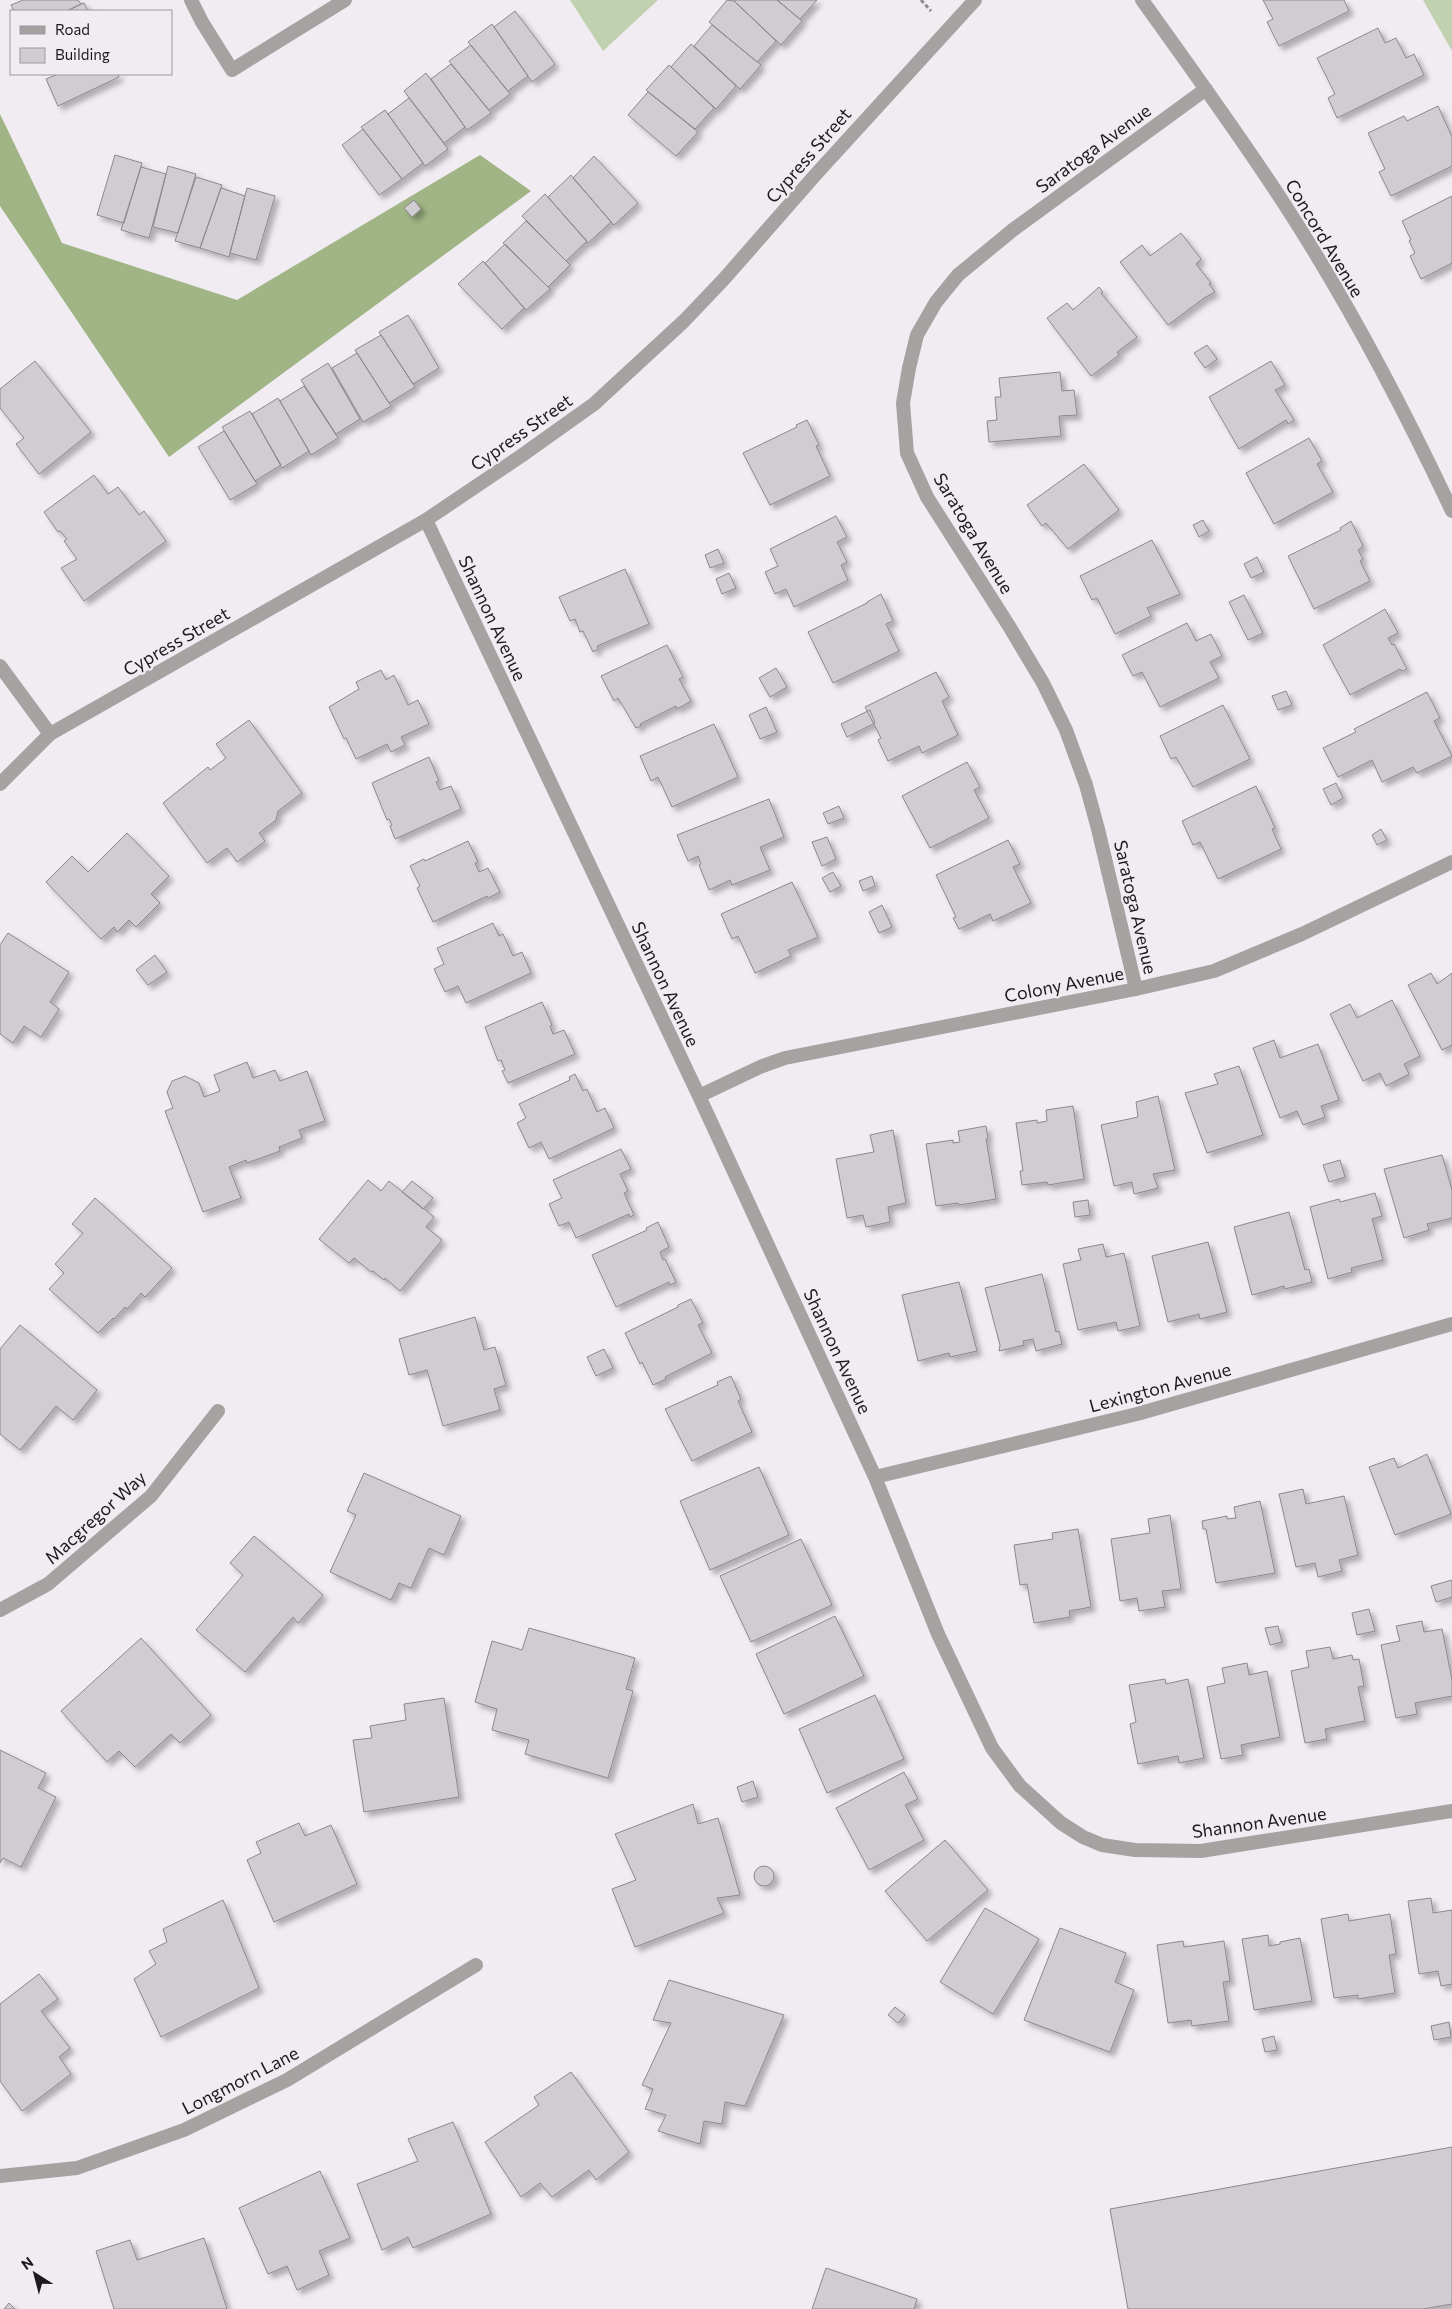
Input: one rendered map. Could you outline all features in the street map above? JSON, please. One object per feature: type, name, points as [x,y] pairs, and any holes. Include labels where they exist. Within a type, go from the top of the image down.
[{"type":"street","points":[[192,0],[202,22],[232,70],[345,0]]},
{"type":"street","name":"Cypress Street","points":[[0,784],[50,734],[426,520],[594,404],[684,321],[974,0]]},
{"type":"street","name":"Concord Avenue","points":[[1142,0],[1206,89],[1283,203],[1314,253],[1419,441],[1452,511]]},
{"type":"street","name":"Saratoga Avenue","points":[[1136,989],[1096,820],[1086,785],[1066,730],[1043,683],[1009,626],[927,497],[907,453],[904,403],[909,368],[917,335],[936,302],[958,275],[1014,229],[1206,89]]},
{"type":"street","name":"Shannon Avenue","points":[[426,520],[698,1096],[875,1477],[938,1634],[992,1748],[1020,1786],[1061,1822],[1083,1837],[1102,1845],[1135,1850],[1201,1851],[1452,1811]]},
{"type":"street","points":[[0,666],[50,734]]},
{"type":"street","name":"Colony Avenue","points":[[698,1096],[760,1067],[785,1058],[1186,979],[1246,959],[1452,862]]},
{"type":"street","name":"Lexington Avenue","points":[[875,1477],[1137,1414],[1452,1324]]},
{"type":"street","name":"Macgregor Way","points":[[0,1610],[48,1584],[151,1496],[218,1410]]},
{"type":"street","name":"Longmorn Lane","points":[[0,2176],[77,2168],[184,2130],[287,2080],[476,1965]]},
{"type":"green space","points":[[570,0],[658,0],[603,51]]},
{"type":"green space","points":[[1423,0],[1452,0],[1452,51]]},
{"type":"green space","points":[[0,114],[62,243],[237,300],[480,155],[531,191],[169,457],[0,206]]},
{"type":"building","points":[[23,0],[78,0],[81,4],[69,10],[14,10],[11,5]]},
{"type":"building","points":[[727,0],[734,1],[776,41],[757,62],[709,22]]},
{"type":"building","points":[[735,0],[777,0],[802,21],[781,45]]},
{"type":"building","points":[[777,0],[817,0],[800,19]]},
{"type":"building","points":[[1263,0],[1344,0],[1349,11],[1279,46],[1267,22],[1273,19]]},
{"type":"building","points":[[84,3],[88,10],[69,10]]},
{"type":"building","points":[[515,11],[555,64],[532,82],[494,27]]},
{"type":"building","points":[[492,24],[528,76],[508,91],[468,42]]},
{"type":"building","points":[[712,25],[761,65],[740,89],[694,46]]},
{"type":"building","points":[[1378,28],[1385,43],[1396,38],[1406,58],[1414,54],[1424,75],[1337,118],[1328,98],[1335,94],[1317,58]]},
{"type":"building","points":[[691,44],[736,86],[716,109],[671,67]]},
{"type":"building","points":[[471,45],[510,94],[489,110],[449,61]]},
{"type":"building","points":[[451,64],[491,113],[467,130],[431,79]]},
{"type":"building","points":[[669,65],[714,108],[695,129],[646,90]]},
{"type":"building","points":[[426,73],[465,127],[444,143],[404,91]]},
{"type":"building","points":[[56,75],[118,75],[119,77],[58,106],[46,79]]},
{"type":"building","points":[[648,92],[698,132],[676,156],[628,115]]},
{"type":"building","points":[[409,98],[448,149],[425,166],[388,114]]},
{"type":"building","points":[[1438,106],[1452,137],[1452,166],[1391,196],[1379,172],[1385,169],[1368,133],[1404,116],[1407,121]]},
{"type":"building","points":[[385,110],[423,163],[402,179],[361,127]]},
{"type":"building","points":[[363,129],[402,179],[379,195],[342,145]]},
{"type":"building","points":[[115,155],[142,163],[124,223],[97,215]]},
{"type":"building","points":[[594,156],[638,203],[614,225],[573,178]]},
{"type":"building","points":[[168,166],[196,174],[178,233],[153,227]]},
{"type":"building","points":[[141,167],[166,174],[149,238],[121,230]]},
{"type":"building","points":[[571,175],[611,222],[588,243],[548,197]]},
{"type":"building","points":[[196,177],[222,185],[200,248],[175,241]]},
{"type":"building","points":[[221,188],[245,196],[229,257],[200,248]]},
{"type":"building","points":[[247,188],[275,196],[256,260],[230,253]]},
{"type":"building","points":[[545,194],[587,241],[566,261],[522,216]]},
{"type":"building","points":[[1452,196],[1452,263],[1421,279],[1410,256],[1415,253],[1402,221]]},
{"type":"building","points":[[414,200],[421,209],[412,217],[404,208]]},
{"type":"building","points":[[526,221],[570,265],[548,287],[503,243]]},
{"type":"building","points":[[1181,233],[1201,259],[1196,264],[1211,283],[1209,284],[1215,292],[1168,325],[1120,262],[1142,245],[1150,256]]},
{"type":"building","points":[[505,244],[550,289],[526,310],[485,263]]},
{"type":"building","points":[[483,261],[524,308],[502,329],[458,284]]},
{"type":"building","points":[[1099,287],[1103,292],[1101,293],[1137,337],[1117,352],[1119,355],[1091,376],[1047,318],[1067,303],[1073,310]]},
{"type":"building","points":[[408,315],[439,368],[413,384],[379,332]]},
{"type":"building","points":[[381,335],[415,387],[389,403],[355,350]]},
{"type":"building","points":[[1207,345],[1217,359],[1205,368],[1194,353]]},
{"type":"building","points":[[357,353],[391,406],[363,422],[332,368]]},
{"type":"building","points":[[35,361],[91,432],[39,474],[16,444],[24,438],[0,408],[0,389]]},
{"type":"building","points":[[1271,361],[1285,385],[1275,390],[1294,420],[1288,424],[1286,420],[1239,449],[1209,397]]},
{"type":"building","points":[[328,363],[360,419],[336,434],[301,380]]},
{"type":"building","points":[[1060,372],[1062,391],[1074,390],[1077,415],[1059,416],[1061,436],[989,442],[987,421],[997,420],[995,397],[1001,397],[999,378]]},
{"type":"building","points":[[304,386],[338,438],[311,455],[280,401]]},
{"type":"building","points":[[278,398],[309,451],[282,468],[252,414]]},
{"type":"building","points":[[250,411],[281,465],[255,481],[222,427]]},
{"type":"building","points":[[807,420],[819,445],[816,446],[830,476],[770,505],[743,453],[797,427],[796,425]]},
{"type":"building","points":[[224,431],[257,484],[230,500],[198,447]]},
{"type":"building","points":[[1309,438],[1322,461],[1317,464],[1333,492],[1274,524],[1246,473]]},
{"type":"building","points":[[1084,464],[1119,510],[1068,549],[1046,523],[1042,526],[1027,505]]},
{"type":"building","points":[[94,475],[108,494],[118,487],[139,515],[144,511],[166,541],[84,601],[61,568],[77,559],[64,541],[67,539],[60,531],[58,532],[44,512]]},
{"type":"building","points":[[836,516],[847,537],[837,542],[847,562],[841,565],[848,580],[794,607],[786,589],[775,594],[765,572],[778,566],[770,549]]},
{"type":"building","points":[[1203,520],[1209,531],[1199,537],[1193,525]]},
{"type":"building","points":[[1351,521],[1363,546],[1358,550],[1363,559],[1360,561],[1370,581],[1314,609],[1288,556],[1341,530],[1340,528]]},
{"type":"building","points":[[1152,540],[1180,594],[1147,608],[1151,616],[1115,634],[1097,598],[1092,600],[1080,576]]},
{"type":"building","points":[[718,549],[724,563],[710,568],[705,555]]},
{"type":"building","points":[[1257,557],[1264,572],[1251,578],[1244,564]]},
{"type":"building","points":[[625,569],[649,624],[597,646],[598,649],[593,652],[583,631],[580,632],[575,619],[570,621],[559,597]]},
{"type":"building","points":[[729,573],[736,588],[722,594],[716,579]]},
{"type":"building","points":[[881,594],[893,621],[886,624],[899,651],[833,683],[808,632],[867,603]]},
{"type":"building","points":[[1244,595],[1263,633],[1248,640],[1229,602]]},
{"type":"building","points":[[1385,609],[1398,633],[1388,638],[1392,645],[1394,644],[1407,669],[1402,671],[1400,669],[1350,695],[1323,645]]},
{"type":"building","points":[[1187,623],[1196,641],[1211,634],[1222,656],[1210,662],[1219,678],[1160,707],[1142,672],[1133,676],[1122,655]]},
{"type":"building","points":[[667,645],[683,677],[679,679],[691,701],[677,709],[676,706],[640,724],[641,726],[636,728],[618,698],[614,701],[601,676]]},
{"type":"building","points":[[776,668],[787,687],[770,697],[759,678]]},
{"type":"building","points":[[381,670],[386,680],[394,675],[408,705],[418,700],[429,724],[401,737],[405,745],[391,752],[387,744],[356,759],[329,707],[359,689],[356,682]]},
{"type":"building","points":[[936,672],[949,697],[942,701],[958,735],[922,753],[919,746],[888,761],[878,740],[881,738],[865,707]]},
{"type":"building","points":[[1286,691],[1292,705],[1278,710],[1272,696]]},
{"type":"building","points":[[1427,692],[1440,718],[1434,721],[1452,756],[1417,773],[1413,767],[1382,782],[1372,760],[1338,777],[1323,748],[1356,732],[1354,729]]},
{"type":"building","points":[[1223,705],[1250,759],[1193,787],[1176,757],[1171,759],[1160,736]]},
{"type":"building","points":[[766,707],[777,732],[760,739],[749,715]]},
{"type":"building","points":[[870,710],[875,723],[847,737],[841,724]]},
{"type":"building","points":[[249,720],[302,793],[278,811],[276,820],[259,833],[265,841],[237,862],[227,848],[207,863],[163,803],[208,767],[210,770],[226,758],[216,744]]},
{"type":"building","points":[[714,724],[738,777],[672,807],[658,777],[651,781],[640,756]]},
{"type":"building","points":[[429,757],[439,781],[436,782],[440,790],[451,786],[461,809],[395,839],[390,826],[392,825],[389,819],[387,820],[372,783]]},
{"type":"building","points":[[967,762],[980,787],[974,790],[989,818],[930,848],[902,796]]},
{"type":"building","points":[[1336,783],[1343,798],[1331,805],[1323,789]]},
{"type":"building","points":[[1256,786],[1275,828],[1272,829],[1281,849],[1218,879],[1200,842],[1193,845],[1182,821]]},
{"type":"building","points":[[769,799],[784,837],[760,847],[770,870],[732,885],[730,880],[709,890],[699,865],[701,864],[698,856],[688,861],[677,835]]},
{"type":"building","points":[[839,806],[844,818],[828,824],[823,813]]},
{"type":"building","points":[[1381,829],[1387,840],[1377,845],[1372,835]]},
{"type":"building","points":[[127,833],[169,876],[151,894],[160,903],[136,927],[129,920],[117,932],[114,927],[101,939],[46,882],[72,856],[88,872]]},
{"type":"building","points":[[827,837],[836,859],[822,866],[812,842]]},
{"type":"building","points":[[1008,840],[1020,864],[1013,867],[1031,903],[993,921],[990,914],[959,929],[953,918],[956,917],[936,875]]},
{"type":"building","points":[[468,841],[478,862],[475,863],[479,872],[488,868],[500,892],[488,898],[487,896],[433,922],[417,888],[420,886],[410,866]]},
{"type":"building","points":[[833,872],[841,886],[830,892],[822,878]]},
{"type":"building","points":[[872,876],[875,886],[863,891],[859,881]]},
{"type":"building","points":[[792,882],[818,937],[788,950],[791,956],[755,973],[738,936],[732,939],[721,914]]},
{"type":"building","points":[[882,905],[892,927],[879,933],[869,912]]},
{"type":"building","points":[[493,923],[499,936],[503,934],[513,956],[522,952],[531,973],[466,1003],[458,986],[445,992],[434,969],[444,964],[437,948]]},
{"type":"building","points":[[8,933],[69,972],[50,1002],[59,1009],[41,1037],[24,1026],[13,1043],[0,1034],[0,945]]},
{"type":"building","points":[[155,955],[167,972],[148,985],[136,970]]},
{"type":"building","points":[[1431,973],[1437,984],[1452,973],[1452,1045],[1442,1050],[1408,985]]},
{"type":"building","points":[[1392,1000],[1420,1056],[1404,1064],[1409,1074],[1386,1086],[1380,1073],[1363,1081],[1330,1014],[1350,1004],[1357,1018]]},
{"type":"building","points":[[542,1002],[552,1025],[550,1026],[553,1034],[564,1030],[575,1054],[508,1083],[502,1071],[505,1070],[501,1060],[498,1061],[485,1027]]},
{"type":"building","points":[[1274,1040],[1280,1058],[1318,1044],[1339,1100],[1321,1106],[1325,1117],[1303,1125],[1297,1111],[1280,1118],[1253,1048]]},
{"type":"building","points":[[247,1062],[253,1078],[275,1070],[280,1081],[307,1071],[325,1121],[299,1130],[302,1138],[279,1147],[280,1151],[247,1163],[246,1160],[229,1167],[241,1198],[203,1212],[165,1111],[173,1108],[167,1092],[172,1081],[185,1076],[199,1083],[204,1097],[220,1091],[214,1075]]},
{"type":"building","points":[[1239,1066],[1263,1135],[1207,1153],[1185,1093],[1218,1084],[1214,1074]]},
{"type":"building","points":[[575,1074],[583,1091],[587,1089],[597,1112],[605,1108],[614,1128],[549,1159],[541,1142],[529,1148],[517,1123],[526,1118],[519,1104],[570,1080],[569,1077]]},
{"type":"building","points":[[1158,1096],[1175,1170],[1153,1174],[1158,1188],[1134,1194],[1132,1182],[1114,1186],[1101,1125],[1138,1117],[1136,1102]]},
{"type":"building","points":[[1073,1106],[1084,1179],[1048,1185],[1047,1182],[1022,1185],[1020,1171],[1023,1171],[1016,1123],[1037,1120],[1037,1123],[1047,1121],[1046,1110]]},
{"type":"building","points":[[986,1126],[988,1139],[986,1139],[996,1199],[959,1205],[958,1203],[936,1206],[926,1144],[953,1140],[953,1143],[960,1142],[958,1131]]},
{"type":"building","points":[[893,1130],[906,1203],[888,1207],[890,1222],[866,1227],[863,1215],[847,1218],[836,1159],[874,1152],[870,1135]]},
{"type":"building","points":[[621,1149],[631,1169],[620,1174],[628,1191],[624,1193],[634,1215],[630,1217],[629,1214],[576,1238],[569,1222],[559,1226],[549,1204],[562,1198],[553,1180]]},
{"type":"building","points":[[1442,1155],[1452,1190],[1452,1218],[1427,1224],[1429,1230],[1404,1238],[1384,1169]]},
{"type":"building","points":[[1340,1160],[1345,1177],[1329,1182],[1323,1165]]},
{"type":"building","points":[[368,1180],[381,1191],[389,1181],[434,1217],[426,1227],[442,1240],[400,1291],[385,1278],[384,1280],[373,1271],[371,1272],[354,1258],[349,1263],[319,1239]]},
{"type":"building","points":[[412,1181],[433,1198],[423,1209],[402,1192]]},
{"type":"building","points":[[1375,1193],[1382,1216],[1372,1219],[1383,1260],[1351,1268],[1352,1272],[1328,1279],[1310,1207],[1339,1199],[1340,1202]]},
{"type":"building","points":[[95,1198],[172,1268],[145,1297],[141,1293],[127,1309],[125,1307],[98,1333],[49,1289],[64,1273],[55,1264],[83,1233],[72,1224]]},
{"type":"building","points":[[1088,1200],[1090,1215],[1075,1217],[1073,1202]]},
{"type":"building","points":[[1289,1212],[1305,1270],[1309,1269],[1312,1282],[1285,1289],[1284,1286],[1252,1295],[1234,1227]]},
{"type":"building","points":[[658,1222],[669,1247],[660,1252],[676,1282],[670,1285],[669,1282],[616,1307],[592,1255],[647,1230],[646,1228]]},
{"type":"building","points":[[1208,1242],[1227,1312],[1200,1319],[1199,1314],[1168,1322],[1152,1256]]},
{"type":"building","points":[[1103,1244],[1106,1257],[1124,1253],[1140,1326],[1118,1331],[1116,1322],[1078,1330],[1063,1264],[1081,1260],[1078,1249]]},
{"type":"building","points":[[1042,1274],[1056,1332],[1059,1331],[1062,1344],[1036,1351],[1033,1339],[1023,1341],[1024,1345],[999,1351],[1000,1345],[985,1288]]},
{"type":"building","points":[[959,1282],[977,1351],[950,1357],[949,1353],[918,1361],[902,1295]]},
{"type":"building","points":[[691,1299],[703,1323],[698,1325],[712,1353],[653,1385],[625,1333]]},
{"type":"building","points":[[475,1317],[484,1350],[495,1347],[506,1385],[494,1389],[500,1410],[443,1426],[427,1370],[409,1375],[399,1339]]},
{"type":"building","points":[[20,1325],[97,1390],[73,1420],[56,1406],[20,1450],[0,1434],[0,1349]]},
{"type":"building","points":[[604,1349],[613,1368],[596,1376],[587,1357]]},
{"type":"building","points":[[731,1376],[741,1399],[738,1401],[752,1432],[692,1461],[665,1409],[718,1385],[717,1382]]},
{"type":"building","points":[[1427,1454],[1451,1514],[1395,1535],[1369,1467],[1394,1458],[1398,1468]]},
{"type":"building","points":[[759,1467],[789,1535],[710,1570],[680,1501]]},
{"type":"building","points":[[364,1473],[461,1516],[444,1555],[429,1548],[411,1588],[399,1583],[391,1600],[330,1572],[356,1515],[347,1511]]},
{"type":"building","points":[[1303,1489],[1306,1504],[1344,1496],[1358,1555],[1339,1560],[1342,1571],[1318,1577],[1315,1563],[1296,1567],[1279,1494]]},
{"type":"building","points":[[1260,1501],[1275,1573],[1216,1583],[1206,1529],[1203,1529],[1202,1521],[1227,1516],[1227,1519],[1236,1518],[1234,1507]]},
{"type":"building","points":[[1170,1515],[1181,1589],[1162,1591],[1165,1607],[1139,1611],[1137,1598],[1120,1601],[1111,1539],[1150,1533],[1148,1519]]},
{"type":"building","points":[[1078,1529],[1091,1607],[1069,1611],[1070,1617],[1034,1623],[1027,1584],[1020,1585],[1014,1545],[1053,1539],[1052,1533]]},
{"type":"building","points":[[254,1536],[323,1595],[298,1623],[293,1617],[245,1672],[196,1630],[243,1575],[230,1563]]},
{"type":"building","points":[[801,1539],[832,1605],[751,1642],[720,1576]]},
{"type":"building","points":[[1452,1580],[1452,1597],[1436,1602],[1431,1586]]},
{"type":"building","points":[[1369,1609],[1375,1631],[1357,1635],[1352,1613]]},
{"type":"building","points":[[835,1616],[864,1676],[784,1714],[756,1654]]},
{"type":"building","points":[[1422,1621],[1424,1632],[1442,1629],[1452,1680],[1452,1696],[1415,1703],[1417,1714],[1396,1718],[1381,1645],[1400,1641],[1396,1626]]},
{"type":"building","points":[[1278,1626],[1282,1642],[1270,1645],[1265,1628]]},
{"type":"building","points":[[529,1628],[635,1658],[626,1689],[633,1691],[608,1778],[525,1754],[529,1740],[492,1730],[497,1709],[475,1702],[492,1641],[522,1650]]},
{"type":"building","points":[[141,1638],[211,1715],[180,1743],[171,1734],[135,1767],[119,1751],[107,1762],[61,1711]]},
{"type":"building","points":[[1330,1647],[1333,1659],[1352,1655],[1353,1660],[1359,1659],[1364,1686],[1358,1687],[1365,1721],[1325,1729],[1327,1739],[1305,1743],[1291,1671],[1309,1667],[1306,1651]]},
{"type":"building","points":[[1247,1663],[1249,1675],[1267,1671],[1280,1737],[1241,1745],[1243,1755],[1221,1759],[1207,1687],[1225,1683],[1222,1668]]},
{"type":"building","points":[[1165,1679],[1166,1684],[1188,1679],[1204,1758],[1179,1763],[1178,1756],[1138,1764],[1130,1724],[1136,1722],[1129,1685]]},
{"type":"building","points":[[875,1695],[904,1759],[827,1793],[799,1729]]},
{"type":"building","points":[[444,1698],[459,1797],[364,1812],[353,1740],[372,1738],[370,1726],[406,1720],[404,1704]]},
{"type":"building","points":[[0,1750],[46,1773],[38,1788],[56,1797],[21,1867],[3,1858],[0,1863]]},
{"type":"building","points":[[904,1772],[918,1799],[905,1805],[924,1840],[869,1870],[836,1808]]},
{"type":"building","points":[[753,1781],[758,1797],[742,1802],[737,1787]]},
{"type":"building","points":[[693,1804],[698,1824],[718,1818],[740,1895],[717,1898],[724,1913],[635,1947],[612,1889],[636,1880],[615,1834]]},
{"type":"building","points":[[299,1823],[305,1836],[331,1825],[357,1884],[274,1922],[247,1860],[261,1853],[256,1842]]},
{"type":"building","points":[[945,1840],[988,1890],[927,1941],[885,1891]]},
{"type":"building","points":[[760,1866],[768,1866],[774,1872],[774,1880],[768,1886],[760,1886],[754,1880],[754,1872]]},
{"type":"building","points":[[1431,1898],[1433,1913],[1452,1910],[1452,1984],[1441,1986],[1438,1971],[1419,1974],[1408,1901]]},
{"type":"building","points":[[223,1900],[259,1988],[161,2037],[134,1979],[156,1964],[149,1951],[167,1942],[163,1929]]},
{"type":"building","points":[[985,1908],[1039,1939],[993,2014],[940,1982]]},
{"type":"building","points":[[1348,1914],[1349,1921],[1390,1914],[1396,1954],[1389,1955],[1395,1993],[1358,1999],[1358,1995],[1334,1998],[1321,1919]]},
{"type":"building","points":[[1060,1928],[1126,1953],[1115,1982],[1134,1990],[1110,2052],[1024,2020]]},
{"type":"building","points":[[1268,1935],[1269,1946],[1300,1938],[1312,2001],[1254,2010],[1242,1939]]},
{"type":"building","points":[[1183,1941],[1184,1947],[1224,1941],[1230,1981],[1223,1982],[1229,2021],[1192,2026],[1191,2020],[1168,2023],[1157,1945]]},
{"type":"building","points":[[39,1974],[58,1999],[41,2011],[70,2048],[59,2057],[71,2074],[22,2111],[0,2081],[0,2004]]},
{"type":"building","points":[[669,1980],[784,2015],[745,2106],[725,2102],[722,2124],[704,2121],[700,2144],[658,2131],[666,2115],[645,2109],[653,2089],[642,2085],[671,2023],[653,2020]]},
{"type":"building","points":[[895,2007],[905,2015],[898,2023],[888,2015]]},
{"type":"building","points":[[1449,2022],[1451,2037],[1434,2040],[1431,2026]]},
{"type":"building","points":[[1274,2036],[1277,2050],[1265,2052],[1262,2039]]},
{"type":"building","points":[[571,2072],[629,2152],[596,2180],[589,2170],[552,2197],[540,2183],[521,2197],[485,2142],[539,2105],[534,2097]]},
{"type":"building","points":[[453,2122],[491,2214],[413,2248],[408,2237],[382,2250],[357,2184],[418,2161],[408,2139]]},
{"type":"building","points":[[1452,2147],[1452,2304],[1423,2309],[1128,2309],[1110,2209]]},
{"type":"building","points":[[320,2171],[350,2238],[319,2251],[329,2275],[297,2290],[287,2266],[268,2274],[239,2208]]},
{"type":"building","points":[[204,2238],[227,2309],[114,2309],[96,2251],[130,2240],[137,2260]]},
{"type":"building","points":[[826,2268],[917,2299],[914,2309],[812,2309]]},
{"type":"building","points":[[9,2303],[15,2309],[4,2309]]}]
